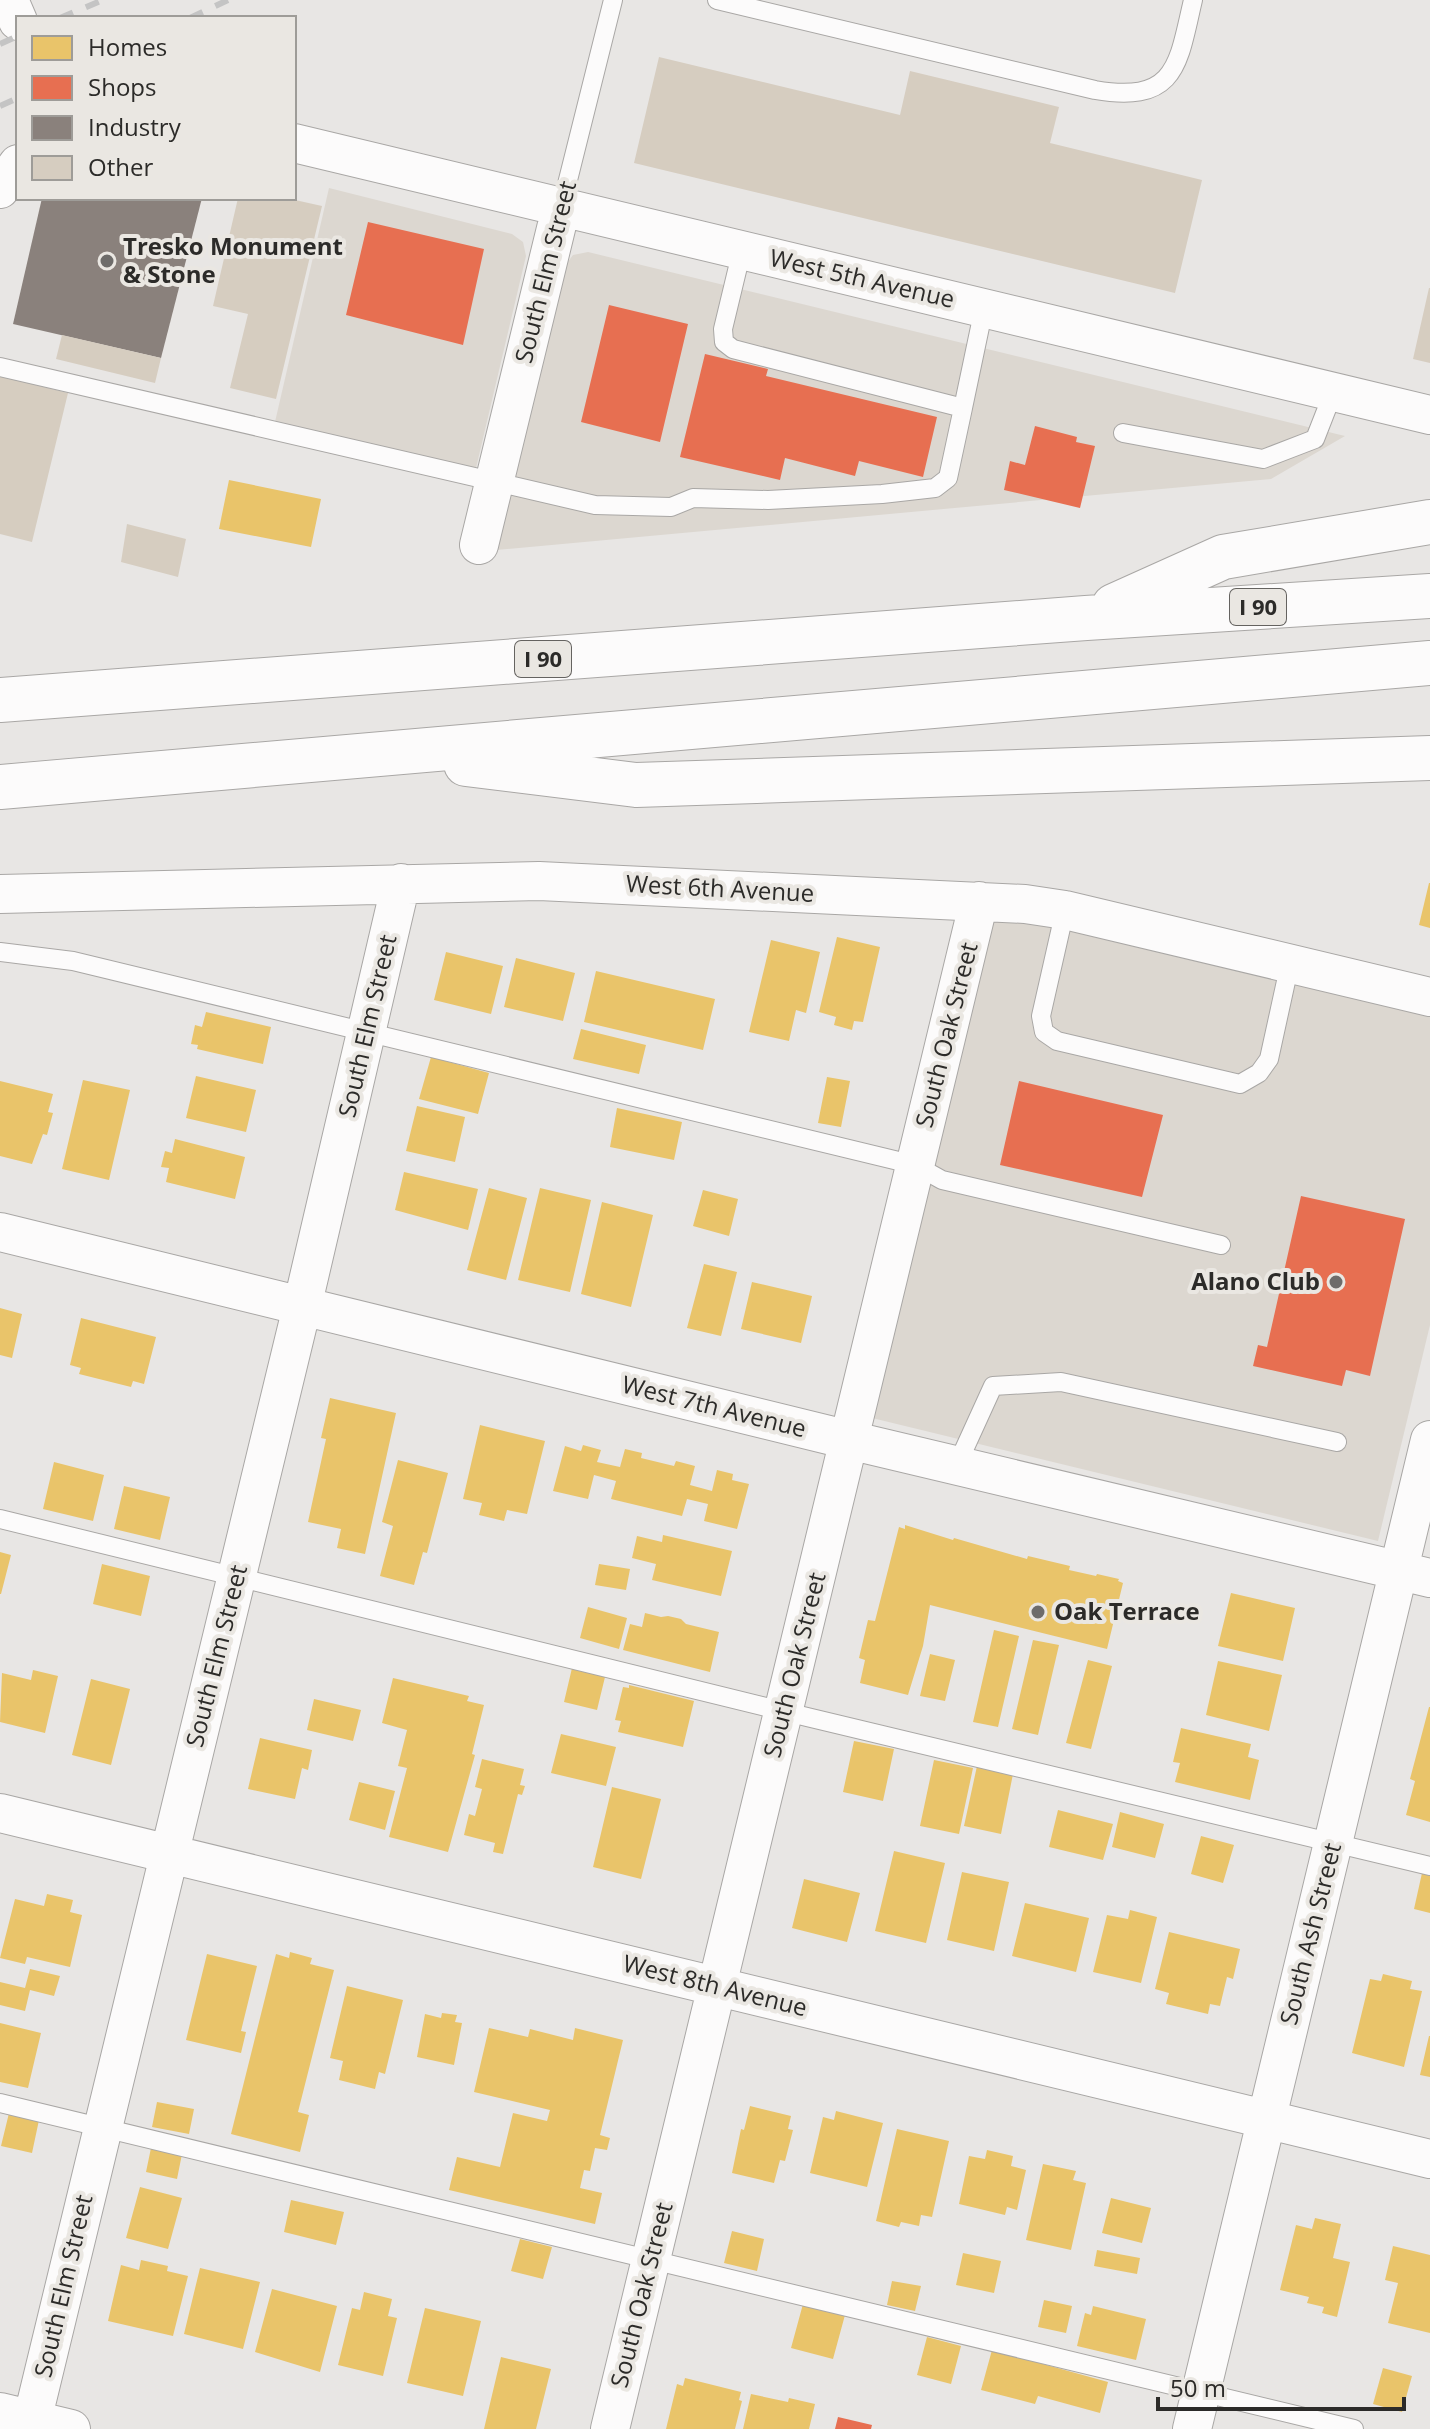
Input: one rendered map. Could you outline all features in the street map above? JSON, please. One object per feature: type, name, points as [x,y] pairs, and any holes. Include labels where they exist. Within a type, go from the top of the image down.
[{"type":"highway","points":[[1086,618],[1223,557],[1430,522]]},
{"type":"highway","name":"I 90","points":[[0,700],[1086,618],[1430,596]]},
{"type":"highway","points":[[0,787],[1430,663]]},
{"type":"highway","points":[[380,753],[636,785],[1430,758]]},
{"type":"street","name":"West 5th Avenue","points":[[296,143],[1430,415]]},
{"type":"street","points":[[0,189],[16,167]]},
{"type":"street","name":"South Elm Street","points":[[479,545],[561,208]]},
{"type":"street","name":"West 6th Avenue","points":[[0,894],[539,881],[1040,905],[1430,997]]},
{"type":"street","name":"South Elm Street","points":[[21,2420],[102,2128],[302,1307],[401,883]]},
{"type":"street","name":"South Oak Street","points":[[610,2429],[979,901]]},
{"type":"street","name":"West 7th Avenue","points":[[0,1232],[849,1440],[1414,1574]]},
{"type":"street","name":"South Ash Street","points":[[1192,2429],[1333,1843],[1414,1574],[1430,1440]]},
{"type":"street","name":"West 8th Avenue","points":[[0,1813],[1430,2159]]},
{"type":"street","points":[[21,2420],[71,2429]]},
{"type":"lane","name":"South Elm Street","points":[[561,208],[613,0]]},
{"type":"lane","points":[[717,0],[1095,90],[1128,93],[1143,91],[1157,84],[1176,66],[1193,0]]},
{"type":"lane","points":[[742,250],[723,329],[724,342],[733,349],[963,408]]},
{"type":"lane","points":[[0,367],[595,505],[671,507],[693,498],[768,500],[935,488],[948,478],[984,308]]},
{"type":"lane","points":[[1123,433],[1263,459],[1315,439],[1333,393]]},
{"type":"lane","points":[[1065,910],[1041,1016],[1044,1032],[1057,1041],[1240,1084],[1259,1073],[1269,1059],[1290,963]]},
{"type":"lane","points":[[0,952],[73,961],[367,1031],[915,1165],[942,1180],[1221,1245]]},
{"type":"lane","points":[[957,1465],[993,1386],[1061,1382],[1337,1442]]},
{"type":"lane","points":[[0,1519],[784,1712],[1430,1866]]},
{"type":"lane","points":[[0,2103],[1354,2429]]},
{"type":"shaded area","points":[[329,188],[512,234],[523,242],[526,256],[472,485],[272,435]]},
{"type":"shaded area","points":[[588,252],[1345,436],[1271,479],[496,550],[564,267],[573,255]]},
{"type":"shaded area","points":[[989,912],[1430,1017],[1430,1325],[1378,1541],[868,1417]]},
{"type":"building: Homes","points":[[229,480],[321,499],[311,547],[219,529]]},
{"type":"building: Homes","points":[[1430,883],[1430,928],[1419,925]]},
{"type":"building: Homes","points":[[837,937],[880,947],[863,1022],[854,1021],[852,1030],[834,1025],[836,1017],[819,1012]]},
{"type":"building: Homes","points":[[771,940],[820,952],[806,1013],[796,1010],[789,1041],[749,1032]]},
{"type":"building: Homes","points":[[446,952],[503,966],[491,1014],[434,1000]]},
{"type":"building: Homes","points":[[516,958],[575,973],[563,1021],[504,1007]]},
{"type":"building: Homes","points":[[596,971],[715,999],[703,1050],[584,1022]]},
{"type":"building: Homes","points":[[206,1012],[271,1027],[263,1064],[197,1049],[198,1045],[191,1044],[195,1025],[202,1027]]},
{"type":"building: Homes","points":[[581,1029],[646,1045],[639,1074],[573,1059]]},
{"type":"building: Homes","points":[[431,1057],[489,1073],[478,1114],[419,1099]]},
{"type":"building: Homes","points":[[196,1076],[256,1090],[246,1132],[186,1118]]},
{"type":"building: Homes","points":[[827,1077],[850,1081],[841,1127],[818,1123]]},
{"type":"building: Homes","points":[[83,1080],[130,1090],[109,1180],[62,1169]]},
{"type":"building: Homes","points":[[0,1081],[53,1094],[48,1112],[53,1113],[47,1135],[43,1134],[32,1164],[0,1156]]},
{"type":"building: Homes","points":[[417,1106],[465,1117],[455,1162],[406,1151]]},
{"type":"building: Homes","points":[[617,1108],[682,1122],[674,1160],[610,1147]]},
{"type":"building: Homes","points":[[175,1139],[245,1157],[235,1199],[166,1182],[169,1168],[161,1167],[165,1151],[172,1153]]},
{"type":"building: Homes","points":[[404,1172],[478,1189],[468,1230],[395,1210]]},
{"type":"building: Homes","points":[[489,1188],[527,1198],[506,1280],[467,1270]]},
{"type":"building: Homes","points":[[540,1188],[591,1200],[570,1292],[518,1280]]},
{"type":"building: Homes","points":[[703,1190],[738,1199],[729,1236],[693,1226]]},
{"type":"building: Homes","points":[[602,1202],[653,1215],[631,1307],[581,1294]]},
{"type":"building: Homes","points":[[704,1264],[737,1272],[721,1336],[687,1328]]},
{"type":"building: Homes","points":[[752,1282],[812,1296],[801,1343],[741,1329]]},
{"type":"building: Homes","points":[[0,1308],[22,1314],[12,1358],[0,1355]]},
{"type":"building: Homes","points":[[81,1318],[156,1337],[144,1384],[133,1381],[131,1387],[79,1374],[81,1368],[70,1365]]},
{"type":"building: Homes","points":[[330,1398],[396,1413],[365,1554],[337,1548],[341,1529],[308,1522],[326,1439],[321,1438]]},
{"type":"building: Homes","points":[[480,1425],[545,1441],[527,1514],[507,1510],[504,1521],[479,1515],[482,1503],[463,1499]]},
{"type":"building: Homes","points":[[583,1445],[601,1450],[597,1462],[620,1467],[625,1449],[642,1453],[641,1458],[674,1466],[676,1461],[695,1466],[690,1485],[712,1491],[717,1470],[733,1474],[732,1480],[749,1484],[737,1529],[704,1521],[708,1504],[687,1499],[682,1516],[611,1499],[616,1481],[594,1475],[588,1499],[553,1491],[565,1446],[581,1451]]},
{"type":"building: Homes","points":[[398,1460],[448,1473],[427,1553],[423,1552],[414,1585],[380,1576],[393,1526],[382,1522]]},
{"type":"building: Homes","points":[[54,1462],[104,1475],[93,1521],[43,1509]]},
{"type":"building: Homes","points":[[124,1486],[170,1497],[160,1540],[114,1529]]},
{"type":"building: Homes","name":"Oak Terrace","points":[[905,1525],[1027,1559],[1028,1556],[1070,1566],[1069,1570],[1119,1579],[1123,1583],[1107,1649],[930,1605],[923,1646],[908,1695],[860,1683],[865,1660],[859,1658],[868,1620],[875,1621],[899,1527],[905,1529]]},
{"type":"building: Homes","points":[[663,1535],[732,1551],[721,1596],[652,1580],[656,1564],[632,1558],[637,1536],[662,1542]]},
{"type":"building: Homes","points":[[0,1552],[11,1555],[1,1594],[0,1594]]},
{"type":"building: Homes","points":[[102,1564],[150,1576],[141,1616],[93,1604]]},
{"type":"building: Homes","points":[[599,1564],[630,1569],[626,1590],[595,1585]]},
{"type":"building: Homes","points":[[1231,1593],[1295,1608],[1283,1661],[1218,1646]]},
{"type":"building: Homes","points":[[588,1607],[627,1618],[619,1649],[580,1638]]},
{"type":"building: Homes","points":[[645,1613],[681,1619],[686,1624],[719,1632],[710,1672],[623,1650],[630,1624],[642,1627]]},
{"type":"building: Homes","points":[[994,1630],[1019,1636],[998,1727],[973,1722]]},
{"type":"building: Homes","points":[[1033,1640],[1059,1645],[1038,1735],[1012,1729]]},
{"type":"building: Homes","points":[[930,1654],[955,1660],[945,1701],[920,1696]]},
{"type":"building: Homes","points":[[1088,1660],[1112,1666],[1091,1749],[1066,1743]]},
{"type":"building: Homes","points":[[1218,1661],[1282,1675],[1269,1731],[1206,1715]]},
{"type":"building: Homes","points":[[572,1668],[605,1677],[597,1710],[564,1702]]},
{"type":"building: Homes","points":[[33,1670],[58,1676],[45,1733],[0,1722],[2,1673],[31,1680]]},
{"type":"building: Homes","points":[[393,1678],[469,1696],[467,1701],[484,1705],[472,1754],[475,1755],[448,1852],[389,1837],[407,1768],[398,1766],[407,1730],[382,1723]]},
{"type":"building: Homes","points":[[91,1679],[130,1689],[111,1765],[72,1755]]},
{"type":"building: Homes","points":[[629,1685],[694,1701],[683,1747],[618,1732],[621,1721],[615,1720],[623,1687],[629,1688]]},
{"type":"building: Homes","points":[[314,1699],[361,1710],[353,1741],[307,1730]]},
{"type":"building: Homes","points":[[1429,1707],[1430,1822],[1406,1815],[1415,1781],[1410,1779]]},
{"type":"building: Homes","points":[[1181,1728],[1251,1744],[1248,1757],[1259,1760],[1250,1800],[1175,1782],[1180,1763],[1173,1762]]},
{"type":"building: Homes","points":[[561,1734],[616,1747],[606,1786],[551,1773]]},
{"type":"building: Homes","points":[[260,1738],[312,1750],[308,1770],[302,1768],[295,1799],[248,1789]]},
{"type":"building: Homes","points":[[854,1741],[894,1749],[883,1801],[843,1792]]},
{"type":"building: Homes","points":[[482,1759],[524,1769],[520,1785],[525,1786],[522,1795],[518,1794],[503,1854],[493,1852],[495,1843],[464,1835],[469,1814],[475,1816],[482,1789],[475,1787]]},
{"type":"building: Homes","points":[[934,1760],[973,1768],[959,1834],[920,1826]]},
{"type":"building: Homes","points":[[977,1766],[1013,1774],[1001,1834],[964,1826]]},
{"type":"building: Homes","points":[[359,1782],[395,1791],[385,1830],[349,1820]]},
{"type":"building: Homes","points":[[612,1787],[661,1799],[641,1879],[593,1867]]},
{"type":"building: Homes","points":[[1058,1810],[1113,1824],[1103,1860],[1049,1847]]},
{"type":"building: Homes","points":[[1120,1812],[1164,1824],[1155,1858],[1112,1847]]},
{"type":"building: Homes","points":[[1201,1836],[1234,1845],[1223,1883],[1191,1874]]},
{"type":"building: Homes","points":[[894,1851],[945,1863],[926,1943],[875,1931]]},
{"type":"building: Homes","points":[[962,1872],[1009,1882],[994,1951],[947,1940]]},
{"type":"building: Homes","points":[[1422,1873],[1430,1875],[1430,1913],[1414,1909]]},
{"type":"building: Homes","points":[[804,1879],[860,1893],[847,1942],[792,1928]]},
{"type":"building: Homes","points":[[47,1894],[73,1900],[70,1912],[82,1915],[70,1967],[27,1957],[25,1964],[0,1958],[15,1899],[44,1906]]},
{"type":"building: Homes","points":[[1025,1903],[1089,1918],[1076,1972],[1012,1956]]},
{"type":"building: Homes","points":[[1130,1910],[1157,1917],[1141,1983],[1093,1972],[1107,1915],[1128,1919]]},
{"type":"building: Homes","points":[[1169,1932],[1240,1949],[1233,1979],[1227,1977],[1220,2006],[1210,2004],[1208,2014],[1166,2004],[1169,1993],[1155,1989]]},
{"type":"building: Homes","points":[[290,1952],[312,1958],[310,1964],[334,1970],[298,2112],[309,2115],[300,2152],[231,2134],[276,1954],[289,1958]]},
{"type":"building: Homes","points":[[207,1954],[257,1966],[241,2031],[246,2032],[241,2053],[186,2040]]},
{"type":"building: Homes","points":[[30,1969],[60,1976],[54,1996],[30,1990],[25,2011],[0,2005],[0,1982],[25,1988]]},
{"type":"building: Homes","points":[[1383,1974],[1412,1981],[1410,1989],[1422,1991],[1404,2067],[1352,2053],[1370,1979],[1381,1981]]},
{"type":"building: Homes","points":[[347,1986],[403,2000],[385,2074],[379,2072],[375,2089],[339,2080],[343,2061],[330,2058]]},
{"type":"building: Homes","points":[[442,2013],[457,2015],[455,2022],[462,2023],[454,2065],[417,2057],[425,2014],[441,2018]]},
{"type":"building: Homes","points":[[0,2023],[41,2033],[28,2088],[0,2082]]},
{"type":"building: Homes","points":[[489,2028],[528,2037],[530,2029],[573,2040],[575,2028],[623,2040],[600,2135],[610,2138],[607,2150],[595,2148],[590,2171],[584,2170],[580,2188],[602,2193],[595,2224],[449,2190],[457,2157],[500,2167],[513,2113],[547,2121],[550,2110],[474,2092]]},
{"type":"building: Homes","points":[[1430,2036],[1430,2077],[1420,2075]]},
{"type":"building: Homes","points":[[157,2102],[194,2109],[189,2134],[152,2127]]},
{"type":"building: Homes","points":[[750,2106],[791,2116],[788,2129],[793,2130],[785,2161],[780,2160],[774,2183],[732,2173],[741,2129],[744,2130]]},
{"type":"building: Homes","points":[[836,2111],[883,2123],[867,2187],[810,2173],[823,2117],[834,2120]]},
{"type":"building: Homes","points":[[9,2113],[39,2120],[32,2153],[1,2146]]},
{"type":"building: Homes","points":[[897,2129],[949,2141],[932,2217],[921,2215],[919,2226],[901,2222],[899,2227],[876,2221]]},
{"type":"building: Homes","points":[[151,2148],[182,2154],[177,2179],[146,2172]]},
{"type":"building: Homes","points":[[987,2150],[1013,2156],[1011,2166],[1026,2170],[1017,2210],[1007,2207],[1005,2215],[959,2204],[969,2156],[985,2159]]},
{"type":"building: Homes","points":[[1043,2164],[1076,2171],[1073,2180],[1086,2183],[1071,2250],[1026,2240]]},
{"type":"building: Homes","points":[[140,2187],[182,2198],[168,2249],[126,2238]]},
{"type":"building: Homes","points":[[1111,2198],[1151,2208],[1142,2243],[1102,2233]]},
{"type":"building: Homes","points":[[291,2200],[344,2212],[336,2245],[284,2232]]},
{"type":"building: Homes","points":[[1315,2218],[1341,2224],[1333,2258],[1350,2262],[1337,2317],[1322,2313],[1324,2307],[1307,2303],[1309,2297],[1280,2290],[1296,2225],[1312,2229]]},
{"type":"building: Homes","points":[[732,2231],[764,2239],[757,2271],[724,2263]]},
{"type":"building: Homes","points":[[520,2239],[552,2247],[543,2279],[511,2271]]},
{"type":"building: Homes","points":[[1393,2246],[1430,2255],[1430,2333],[1388,2323],[1398,2283],[1385,2280]]},
{"type":"building: Homes","points":[[1097,2250],[1140,2258],[1137,2274],[1094,2266]]},
{"type":"building: Homes","points":[[963,2253],[1001,2261],[994,2293],[956,2285]]},
{"type":"building: Homes","points":[[141,2260],[168,2266],[167,2271],[188,2276],[173,2336],[108,2321],[121,2265],[139,2270]]},
{"type":"building: Homes","points":[[200,2268],[260,2282],[243,2349],[184,2334]]},
{"type":"building: Homes","points":[[892,2281],[921,2286],[915,2311],[887,2305]]},
{"type":"building: Homes","points":[[272,2289],[337,2306],[320,2372],[255,2352]]},
{"type":"building: Homes","points":[[364,2292],[392,2299],[388,2316],[397,2318],[383,2376],[338,2365],[352,2308],[360,2310]]},
{"type":"building: Homes","points":[[1044,2300],[1072,2306],[1066,2333],[1038,2327]]},
{"type":"building: Homes","points":[[803,2304],[845,2315],[833,2359],[791,2348]]},
{"type":"building: Homes","points":[[1093,2306],[1146,2319],[1136,2360],[1077,2346],[1085,2313],[1091,2315]]},
{"type":"building: Homes","points":[[425,2308],[481,2321],[463,2396],[407,2383]]},
{"type":"building: Homes","points":[[927,2337],[961,2346],[951,2384],[917,2375]]},
{"type":"building: Homes","points":[[992,2350],[1108,2382],[1100,2413],[1038,2396],[1035,2404],[981,2390]]},
{"type":"building: Homes","points":[[501,2357],[551,2369],[536,2429],[484,2429]]},
{"type":"building: Homes","points":[[1383,2368],[1412,2376],[1402,2412],[1373,2404]]},
{"type":"building: Homes","points":[[685,2378],[741,2392],[739,2400],[742,2401],[735,2429],[666,2429],[677,2384],[683,2386]]},
{"type":"building: Homes","points":[[751,2394],[815,2404],[809,2429],[743,2429]]},
{"type":"building: Shops","points":[[368,222],[484,249],[463,345],[346,315]]},
{"type":"building: Shops","points":[[609,305],[688,324],[660,442],[581,422]]},
{"type":"building: Shops","points":[[705,354],[768,369],[766,376],[937,417],[923,477],[859,461],[855,476],[785,458],[780,480],[680,457]]},
{"type":"building: Shops","points":[[1035,426],[1077,437],[1076,442],[1095,446],[1080,508],[1004,490],[1010,461],[1025,465]]},
{"type":"building: Shops","points":[[1019,1081],[1163,1115],[1142,1197],[1000,1165]]},
{"type":"building: Shops","name":"Alano Club","points":[[1301,1196],[1405,1219],[1370,1376],[1346,1370],[1342,1386],[1253,1366],[1258,1345],[1267,1347]]},
{"type":"building: Shops","points":[[838,2417],[872,2425],[871,2429],[835,2429]]},
{"type":"building: Industry","name":"Tresko Monument & Stone","points":[[42,200],[201,200],[161,358],[13,324]]},
{"type":"building: Other","points":[[659,57],[900,115],[910,71],[1059,107],[1050,143],[1202,180],[1175,293],[634,163]]},
{"type":"building: Other","points":[[238,200],[295,200],[322,206],[276,399],[230,388],[248,314],[213,306]]},
{"type":"building: Other","points":[[1430,288],[1430,363],[1413,359]]},
{"type":"building: Other","points":[[62,335],[161,358],[155,383],[56,359]]},
{"type":"building: Other","points":[[0,376],[68,393],[32,542],[0,534]]},
{"type":"building: Other","points":[[127,524],[186,539],[178,577],[121,562]]},
{"type":"railway","points":[[65,16],[103,0]]},
{"type":"railway","points":[[194,16],[228,0]]},
{"type":"railway","points":[[0,44],[16,37]]},
{"type":"railway","points":[[0,106],[16,99]]},
{"type":"place","name":"Tresko Monument & Stone","points":[[107,261]]},
{"type":"place","name":"Alano Club","points":[[1336,1282]]},
{"type":"place","name":"Oak Terrace","points":[[1038,1612]]}]
